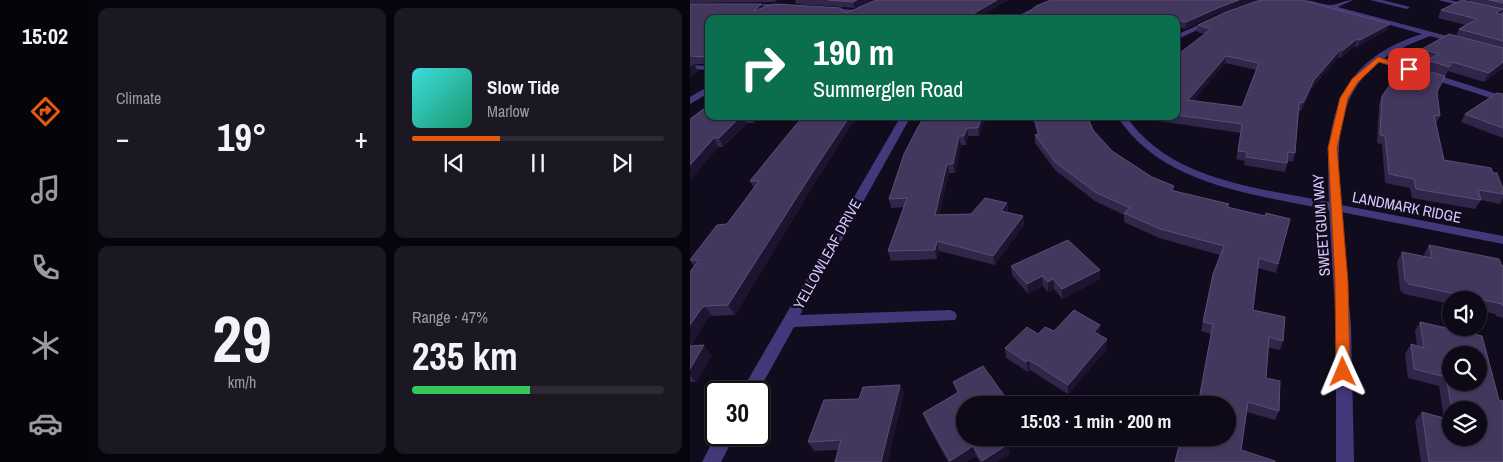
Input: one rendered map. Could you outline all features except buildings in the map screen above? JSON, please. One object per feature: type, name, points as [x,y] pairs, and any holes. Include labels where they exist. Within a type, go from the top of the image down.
[{"type":"street","points":[[1022,15],[1057,0]]},
{"type":"street","points":[[1305,0],[1465,43]]},
{"type":"street","points":[[1332,7],[1350,0]]},
{"type":"street","points":[[1373,0],[1408,7]]},
{"type":"street","points":[[1441,0],[1503,14]]},
{"type":"street","points":[[738,6],[793,6]]},
{"type":"street","points":[[817,8],[854,12]]},
{"type":"street","points":[[848,15],[863,8]]},
{"type":"street","points":[[1180,36],[1222,16]]},
{"type":"street","name":"SWEETGUM WAY","points":[[1345,462],[1341,282],[1333,148],[1344,98],[1355,80],[1396,46],[1430,34]]},
{"type":"street","points":[[1378,59],[1503,98]]},
{"type":"street","points":[[690,67],[705,68]]},
{"type":"street","points":[[690,101],[705,92]]},
{"type":"street","name":"YELLOWLEAF DRIVE","points":[[755,381],[904,120]]},
{"type":"street","name":"LANDMARK RIDGE","points":[[1124,120],[1130,132],[1153,151],[1175,164],[1251,190],[1503,240]]},
{"type":"street","points":[[789,321],[950,316]]},
{"type":"street","points":[[711,462],[720,446]]},
{"type":"route","points":[[1343,372],[1341,282],[1333,148],[1344,98],[1355,80],[1378,59],[1409,69]]}]
